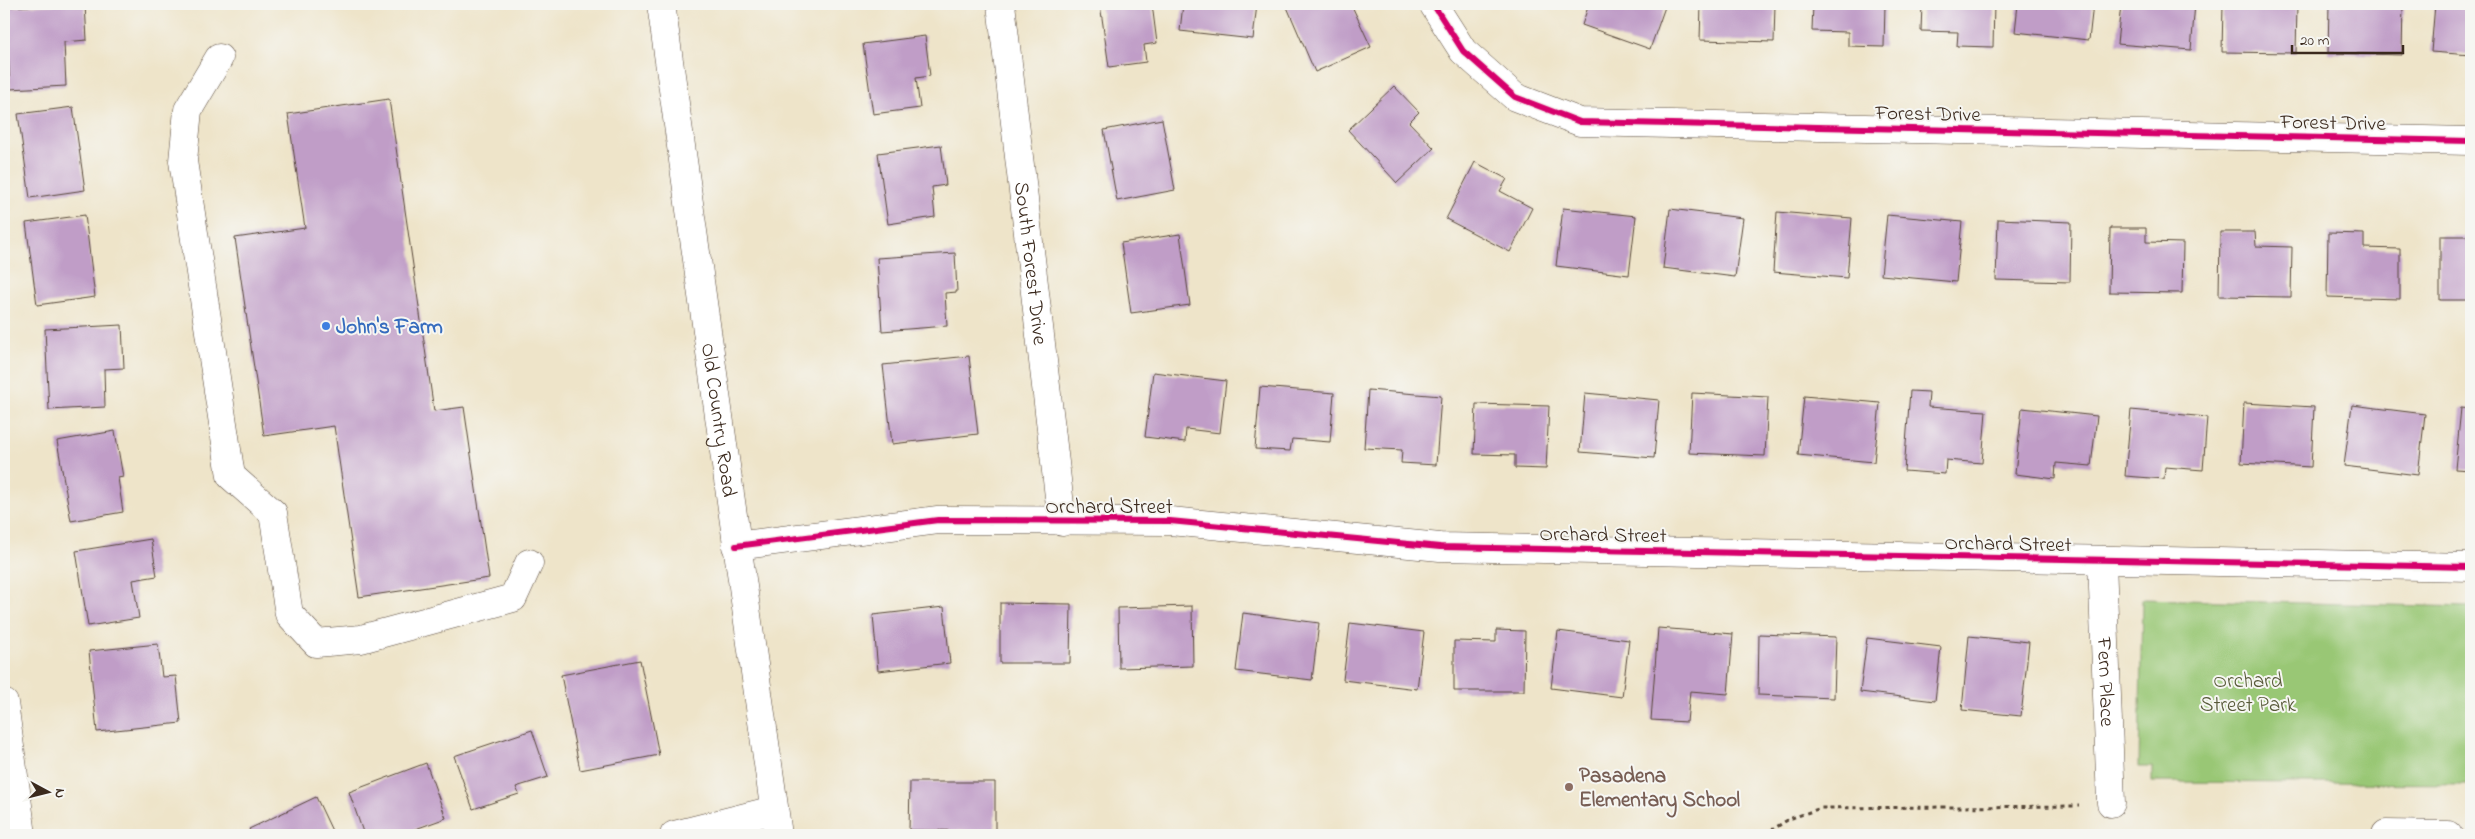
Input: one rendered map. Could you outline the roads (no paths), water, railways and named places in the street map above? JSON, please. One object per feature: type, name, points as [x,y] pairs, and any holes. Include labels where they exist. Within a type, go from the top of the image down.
[{"type":"street","name":"Old Country Road","points":[[661,4],[776,823]]},
{"type":"street","name":"South Forest Drive","points":[[1001,4],[1062,522]]},
{"type":"street","name":"Forest Drive","points":[[1433,4],[1463,51],[1515,97],[1580,122],[2471,141]]},
{"type":"street","points":[[219,58],[188,110],[183,161],[231,476],[273,513],[289,614],[316,643],[361,639],[513,598],[529,563]]},
{"type":"street","name":"Orchard Street","points":[[736,546],[938,520],[1170,521],[1440,547],[2102,562],[2471,567]]},
{"type":"street","name":"Fern Place","points":[[2099,805],[2102,562]]},
{"type":"street","points":[[4,703],[22,835]]},
{"type":"street","points":[[674,835],[776,823]]},
{"type":"street","points":[[2386,834],[2448,835]]},
{"type":"place","name":"John's Farm","points":[[326,326]]},
{"type":"place","name":"Pasadena Elementary School","points":[[1569,787]]},
{"type":"park label","name":"Orchard Street Park","points":[[2248,692]]}]
